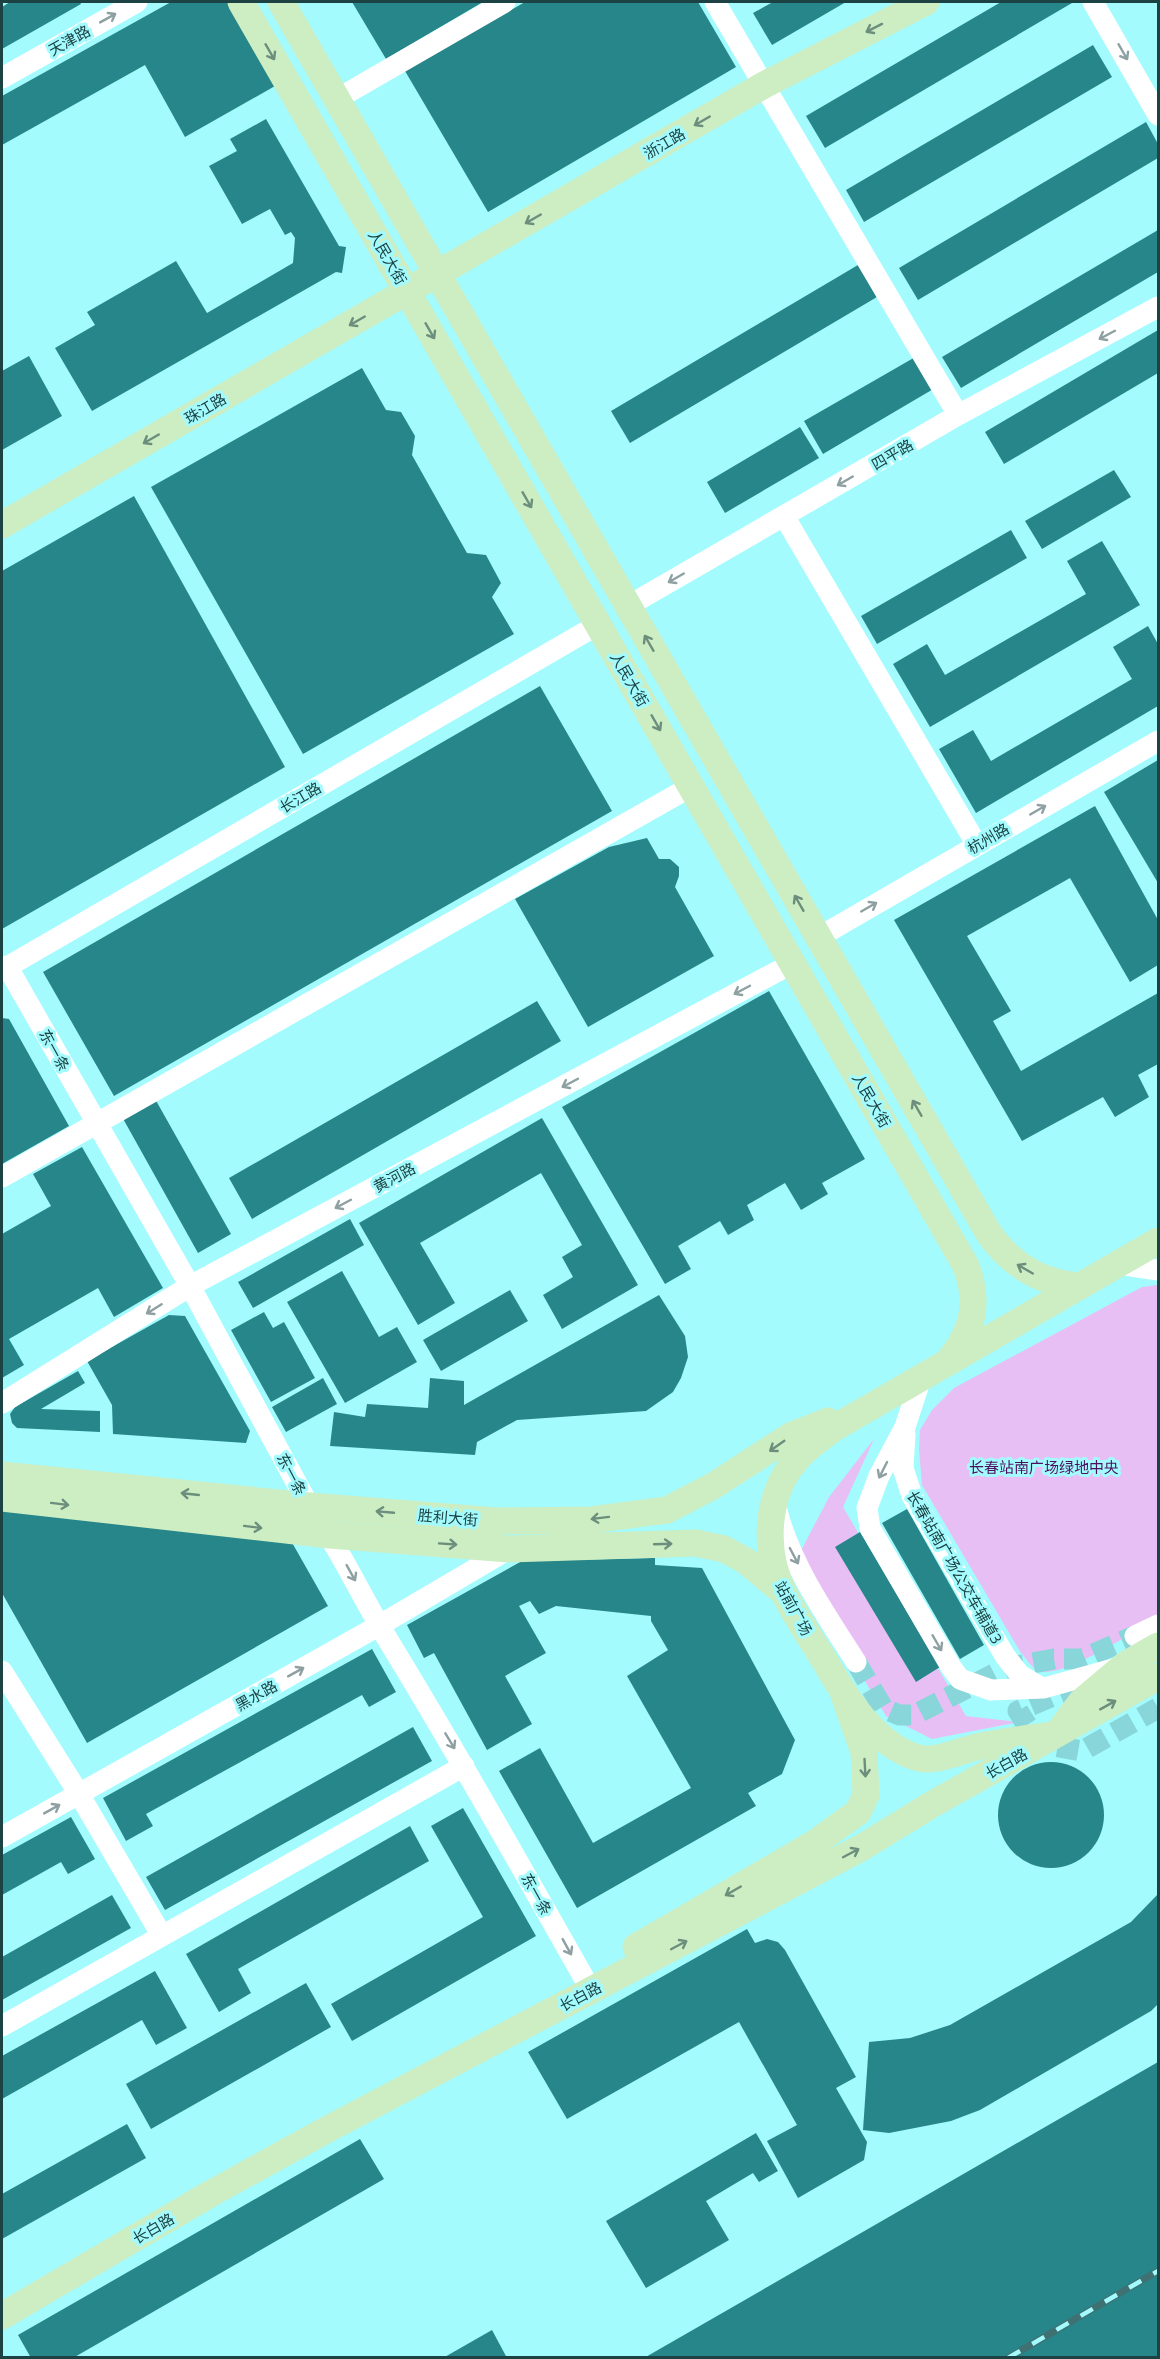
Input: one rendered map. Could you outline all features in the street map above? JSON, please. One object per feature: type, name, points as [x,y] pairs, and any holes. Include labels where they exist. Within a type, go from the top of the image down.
[{"type":"main road","name":"人民大街","points":[[241,2],[966,1266],[975,1299],[972,1317],[966,1335],[948,1362]]},
{"type":"main road","points":[[281,2],[998,1247],[1023,1269],[1063,1285],[1079,1286]]},
{"type":"main road","name":"浙江路","points":[[408,292],[764,85],[926,2]]},
{"type":"main road","name":"珠江路","points":[[2,525],[408,292]]},
{"type":"main road","points":[[1118,1264],[1141,1240],[1158,1230]]},
{"type":"main road","name":"站前广场","points":[[1057,1734],[979,1746],[933,1759],[916,1757],[880,1736],[843,1692],[783,1593],[771,1555],[770,1529],[774,1502],[783,1480],[795,1461],[834,1428],[1158,1241]]},
{"type":"main road","name":"胜利大街","points":[[2,1475],[309,1506],[497,1521],[591,1520],[667,1510],[713,1486],[792,1435],[869,1407]]},
{"type":"main road","name":"胜利大街","points":[[2,1498],[330,1535],[509,1549],[696,1543],[724,1549],[746,1561],[783,1593]]},
{"type":"main road","points":[[1057,1734],[1081,1702],[1125,1665],[1147,1641]]},
{"type":"main road","name":"长白路","points":[[2,2316],[210,2194],[328,2129],[861,1848],[931,1805],[1158,1677]]},
{"type":"main road","name":"长白路","points":[[2,2298],[584,1978],[815,1844],[858,1812],[866,1796],[864,1752],[843,1692]]},
{"type":"street","name":"天津路","points":[[2,78],[137,2]]},
{"type":"street","points":[[337,99],[505,2]]},
{"type":"street","points":[[716,2],[958,415]]},
{"type":"street","points":[[1093,2],[1158,115]]},
{"type":"street","name":"四平路","points":[[628,606],[958,415],[1158,307]]},
{"type":"street","points":[[784,516],[977,845]]},
{"type":"street","name":"长江路","points":[[4,968],[599,624]]},
{"type":"street","name":"杭州路","points":[[819,937],[1158,741]]},
{"type":"street","points":[[2,1177],[95,1122],[692,786]]},
{"type":"street","name":"黄河路","points":[[2,1403],[190,1286],[793,963]]},
{"type":"street","name":"东一条","points":[[4,968],[190,1286],[309,1506],[330,1535],[380,1626],[464,1766],[584,1978]]},
{"type":"street","points":[[1118,1264],[1158,1270]]},
{"type":"street","points":[[921,1378],[905,1427],[879,1476],[867,1508],[870,1528],[960,1679],[991,1690],[1044,1689],[1125,1665]]},
{"type":"street","name":"长春站南广场公交车辅道3","points":[[905,1427],[903,1468],[912,1496],[1005,1656],[1020,1675],[1044,1689]]},
{"type":"street","points":[[774,1502],[783,1536],[856,1662]]},
{"type":"street","name":"黑水路","points":[[2,1838],[380,1626],[509,1549]]},
{"type":"street","points":[[1147,1641],[1158,1625]]},
{"type":"street","points":[[2,1671],[80,1794],[162,1936]]},
{"type":"street","points":[[2,2026],[464,1766]]},
{"type":"green space","name":"长春站南广场绿地中央","points":[[1158,1285],[1158,1618],[1079,1662],[1048,1672],[1037,1670],[1021,1653],[922,1485],[920,1430],[932,1410],[954,1388],[1142,1287]]},
{"type":"green space","points":[[874,1439],[843,1507],[966,1716],[1019,1722],[932,1739],[886,1716],[793,1566],[829,1497]]},
{"type":"building","points":[[10,2],[80,2],[81,4],[2,49],[2,7]]},
{"type":"building","points":[[171,2],[228,2],[275,86],[185,137],[145,65],[2,145],[2,96]]},
{"type":"building","points":[[352,2],[483,2],[386,59]]},
{"type":"building","points":[[525,2],[698,2],[736,67],[488,212],[405,71]]},
{"type":"building","points":[[773,2],[846,2],[772,45],[753,13]]},
{"type":"building","points":[[1001,2],[1072,3],[825,148],[806,116]]},
{"type":"building","points":[[1093,45],[1112,77],[864,222],[846,190]]},
{"type":"building","points":[[266,119],[339,246],[346,247],[342,273],[336,272],[92,411],[55,348],[95,325],[87,312],[176,261],[207,313],[293,263],[295,238],[291,232],[285,235],[270,209],[242,224],[209,166],[237,151],[230,139]]},
{"type":"building","points":[[1146,122],[1158,144],[1158,158],[918,300],[899,268]]},
{"type":"building","points":[[1158,230],[1158,272],[961,388],[942,357]]},
{"type":"building","points":[[858,265],[877,297],[630,443],[611,411]]},
{"type":"building","points":[[1158,330],[1158,373],[1004,464],[985,432]]},
{"type":"building","points":[[29,356],[62,416],[2,450],[2,371]]},
{"type":"building","points":[[917,356],[935,388],[823,454],[804,421]]},
{"type":"building","points":[[362,368],[386,410],[401,412],[415,436],[412,455],[467,553],[486,555],[501,583],[492,597],[514,634],[303,754],[151,487]]},
{"type":"building","points":[[800,427],[819,458],[725,513],[707,482]]},
{"type":"building","points":[[1114,470],[1131,497],[1042,549],[1025,521]]},
{"type":"building","points":[[134,496],[285,767],[2,929],[2,571]]},
{"type":"building","points":[[1011,530],[1027,558],[877,644],[861,616]]},
{"type":"building","points":[[1102,541],[1140,605],[930,727],[893,664],[927,644],[945,675],[1086,594],[1067,561]]},
{"type":"building","points":[[1148,626],[1158,644],[1158,706],[976,813],[939,749],[973,730],[991,761],[1132,679],[1113,647]]},
{"type":"building","points":[[540,686],[612,811],[114,1096],[43,972]]},
{"type":"building","points":[[1158,760],[1158,883],[1104,792]]},
{"type":"building","points":[[1095,806],[1158,920],[1158,965],[1130,982],[1070,878],[967,936],[1011,1011],[993,1021],[1021,1071],[1158,993],[1158,1064],[1138,1075],[1149,1097],[1115,1117],[1103,1097],[1022,1141],[894,920]]},
{"type":"building","points":[[647,838],[659,859],[670,859],[679,867],[675,887],[714,956],[588,1027],[515,899],[609,847]]},
{"type":"building","points":[[769,991],[865,1159],[822,1183],[828,1194],[801,1210],[785,1183],[747,1205],[754,1220],[728,1235],[720,1221],[678,1246],[691,1269],[665,1284],[562,1107]]},
{"type":"building","points":[[537,1001],[561,1041],[252,1219],[229,1178]]},
{"type":"building","points":[[2,1018],[9,1019],[69,1126],[2,1164]]},
{"type":"building","points":[[154,1097],[231,1234],[198,1253],[121,1115]]},
{"type":"building","points":[[542,1118],[638,1285],[562,1329],[543,1295],[573,1277],[562,1257],[582,1245],[541,1173],[420,1243],[455,1303],[418,1325],[359,1223]]},
{"type":"building","points":[[82,1147],[163,1288],[114,1317],[98,1288],[9,1339],[24,1365],[2,1378],[2,1234],[51,1206],[33,1174]]},
{"type":"building","points":[[350,1219],[364,1245],[253,1308],[238,1282]]},
{"type":"building","points":[[342,1271],[379,1337],[397,1327],[417,1362],[345,1403],[287,1302]]},
{"type":"building","points":[[510,1290],[528,1321],[441,1371],[423,1340]]},
{"type":"building","points":[[659,1295],[685,1336],[688,1357],[681,1378],[673,1392],[646,1411],[517,1420],[477,1442],[475,1455],[330,1446],[334,1412],[365,1417],[367,1404],[428,1408],[430,1378],[464,1381],[464,1405]]},
{"type":"building","points":[[264,1312],[273,1328],[284,1322],[315,1378],[271,1402],[231,1330]]},
{"type":"building","points":[[169,1315],[185,1316],[250,1431],[246,1443],[113,1434],[112,1405],[87,1361]]},
{"type":"building","points":[[78,1371],[85,1383],[41,1409],[100,1411],[100,1432],[17,1428],[12,1423],[10,1414],[15,1407]]},
{"type":"building","points":[[323,1378],[337,1404],[286,1432],[272,1407]]},
{"type":"building","points":[[2,1508],[290,1539],[328,1606],[87,1743],[2,1593]]},
{"type":"building","points":[[907,1509],[984,1645],[960,1659],[882,1523]]},
{"type":"building","points":[[860,1532],[940,1667],[916,1682],[835,1547]]},
{"type":"building","points":[[655,1558],[655,1565],[702,1568],[795,1740],[782,1774],[748,1793],[756,1806],[577,1908],[499,1771],[540,1748],[593,1843],[691,1788],[627,1676],[668,1650],[651,1621],[651,1616],[556,1606],[539,1614],[530,1601],[519,1606],[546,1653],[505,1676],[532,1724],[487,1750],[434,1653],[424,1658],[407,1625],[522,1561]]},
{"type":"building","points":[[372,1649],[396,1692],[369,1707],[362,1695],[146,1814],[153,1826],[126,1841],[103,1798]]},
{"type":"building","points":[[413,1727],[432,1761],[165,1910],[146,1877]]},
{"type":"building","points":[[1051,1762],[1071,1766],[1088,1778],[1100,1795],[1104,1815],[1100,1835],[1088,1852],[1071,1864],[1051,1868],[1031,1864],[1014,1852],[1002,1835],[998,1815],[1002,1795],[1014,1778],[1031,1766]]},
{"type":"building","points":[[463,1808],[536,1936],[352,2041],[331,2004],[483,1917],[431,1826]]},
{"type":"building","points":[[71,1817],[95,1859],[68,1874],[61,1862],[2,1895],[2,1855]]},
{"type":"building","points":[[410,1826],[429,1861],[238,1969],[251,1993],[219,2012],[186,1954]]},
{"type":"building","points":[[1158,1894],[1158,2004],[1151,2011],[980,2110],[951,2121],[889,2133],[863,2130],[869,2042],[910,2038],[950,2025],[1131,1922]]},
{"type":"building","points":[[112,1895],[131,1928],[2,2000],[2,1957]]},
{"type":"building","points":[[747,1929],[755,1943],[767,1939],[778,1942],[785,1950],[856,2077],[836,2088],[867,2142],[864,2160],[798,2198],[767,2141],[797,2125],[739,2022],[567,2119],[528,2052]]},
{"type":"building","points":[[155,1971],[187,2028],[156,2045],[142,2020],[2,2099],[2,2056]]},
{"type":"building","points":[[306,1983],[331,2027],[151,2129],[126,2084]]},
{"type":"building","points":[[1158,2062],[1158,2358],[644,2358]]},
{"type":"building","points":[[127,2124],[146,2158],[2,2239],[2,2194]]},
{"type":"building","points":[[756,2133],[778,2171],[759,2182],[753,2173],[706,2201],[729,2240],[646,2288],[606,2221]]},
{"type":"building","points":[[360,2139],[384,2179],[73,2358],[31,2358],[18,2335]]},
{"type":"building","points":[[492,2330],[507,2358],[443,2358]]},
{"type":"tunnel","points":[[856,1662],[883,1708],[899,1715],[914,1715],[1006,1668],[1054,1659],[1082,1659],[1135,1636]]},
{"type":"tunnel","points":[[1079,1685],[1018,1711],[1038,1743],[1082,1751],[1158,1708]]},
{"type":"railway","points":[[1008,2358],[1158,2271]]}]
